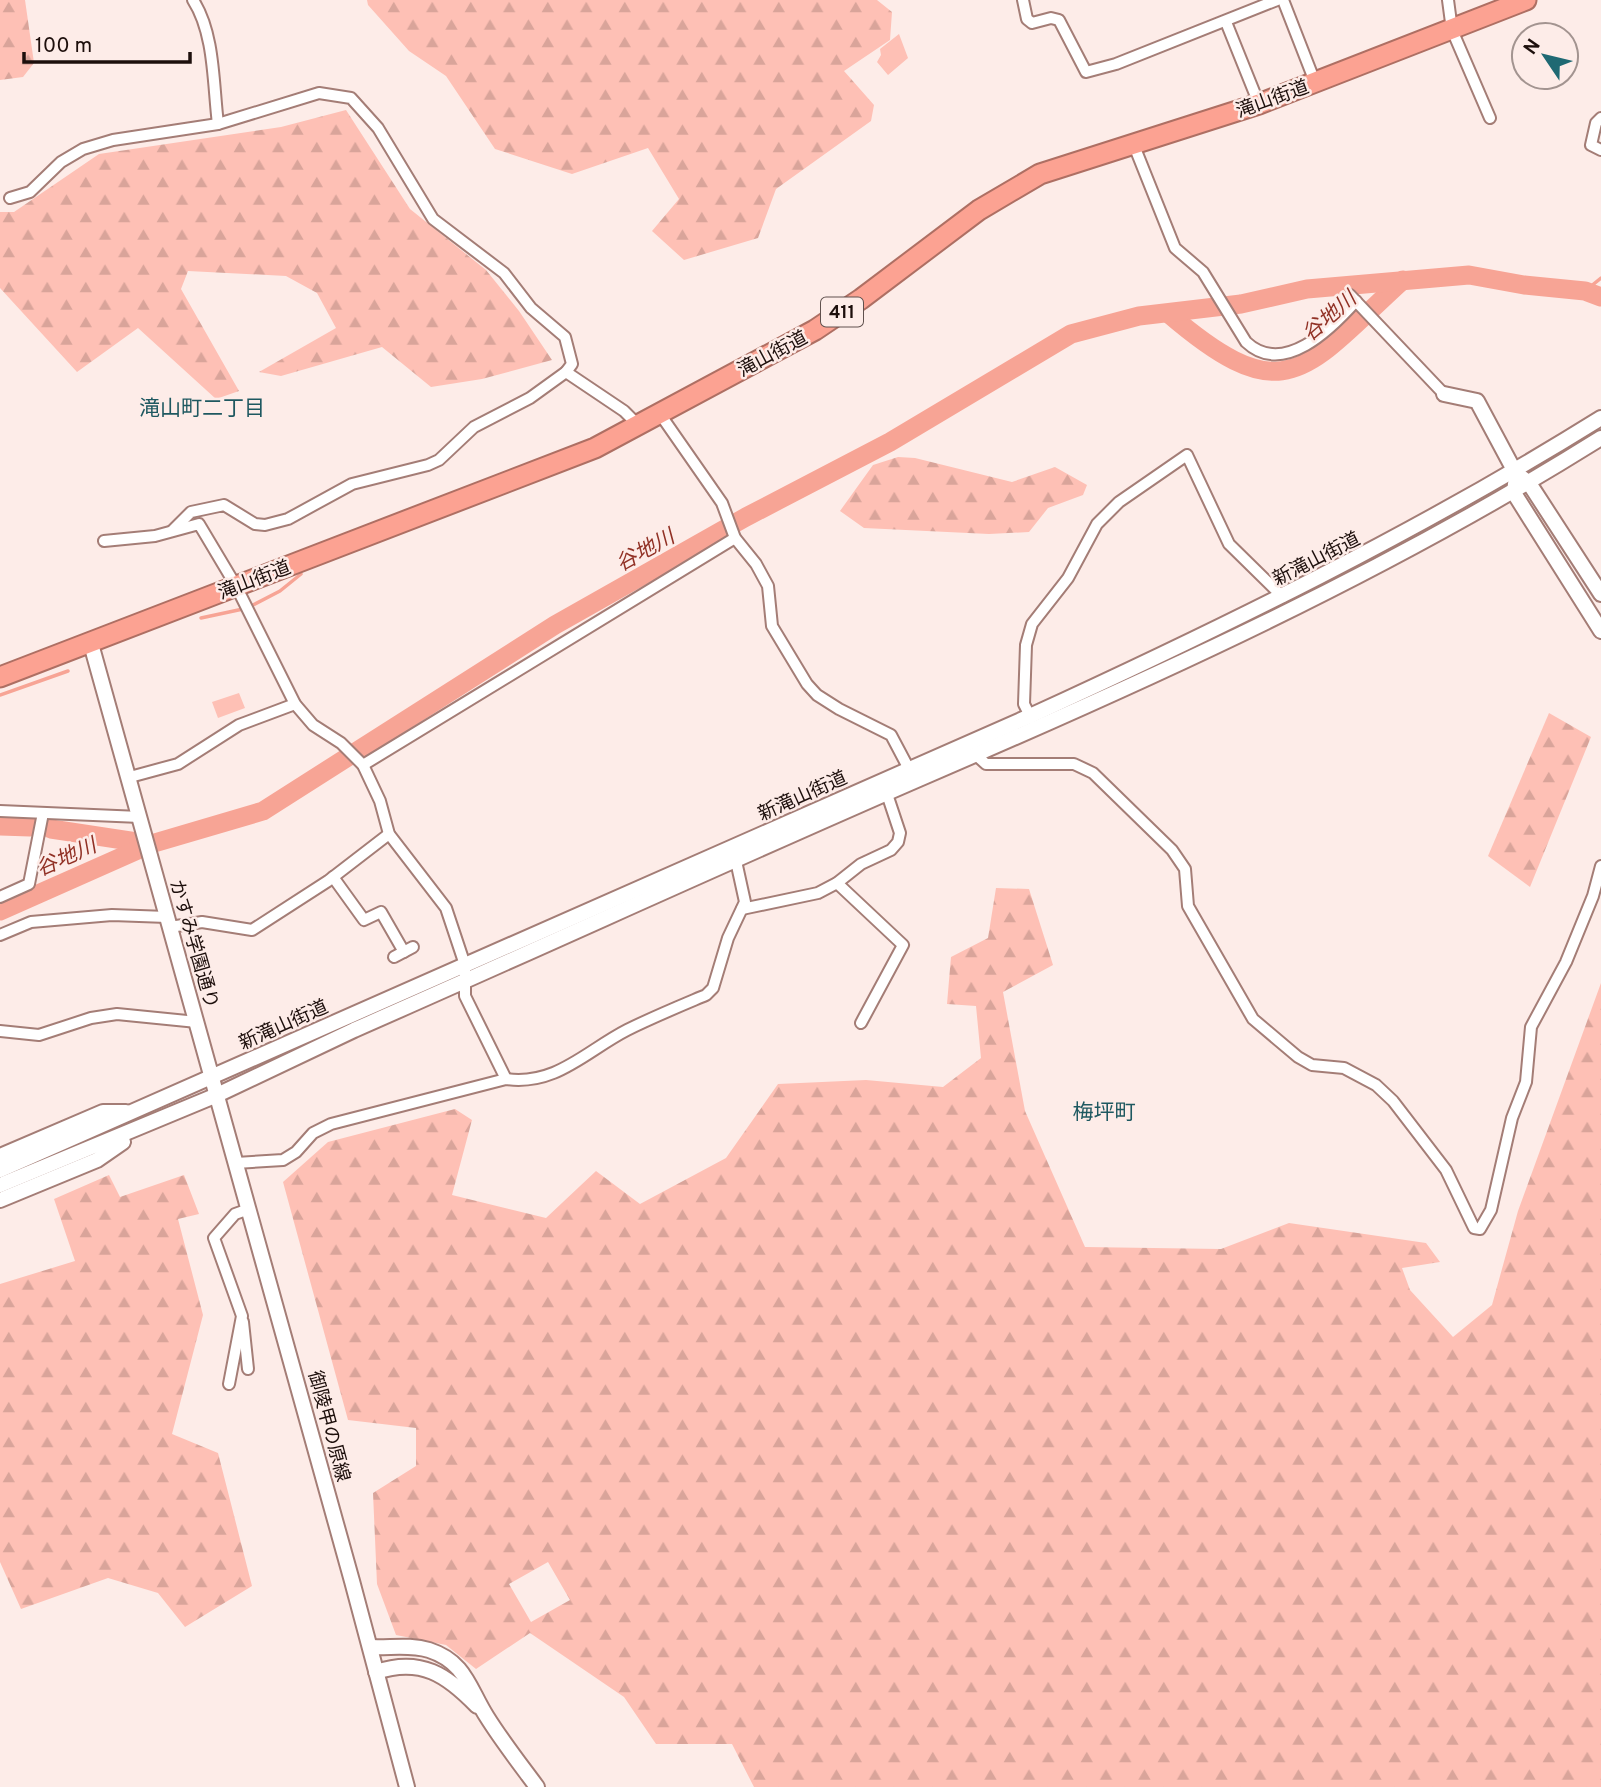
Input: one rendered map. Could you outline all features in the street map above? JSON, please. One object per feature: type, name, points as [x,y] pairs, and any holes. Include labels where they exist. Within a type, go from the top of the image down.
[{"type":"highway","name":"滝山街道","points":[[0,677],[560,463],[639,426],[837,316],[979,210],[1020,184],[1066,164],[1259,104],[1526,0]]},
{"type":"main road","points":[[1444,394],[1477,401],[1515,472],[1529,483],[1601,594]]},
{"type":"main road","name":"新滝山街道","points":[[0,1170],[212,1077],[736,861],[908,769],[1030,716],[1283,597],[1515,472],[1601,418]]},
{"type":"main road","name":"新滝山街道","points":[[0,1185],[217,1095],[466,973],[824,814],[887,794],[1292,612],[1514,493],[1601,438]]},
{"type":"main road","points":[[1515,472],[1514,493],[1601,631]]},
{"type":"main road","points":[[91,644],[141,819]]},
{"type":"main road","name":"かすみ学園通り","points":[[141,819],[212,1077]]},
{"type":"main road","name":"御陵甲の原線","points":[[212,1077],[371,1647],[407,1787]]},
{"type":"main road","points":[[0,1156],[103,1112],[131,1112]]},
{"type":"main road","points":[[0,1200],[97,1160],[147,1125]]},
{"type":"main road","points":[[371,1647],[420,1648],[454,1664],[468,1677],[486,1715]]},
{"type":"main road","points":[[376,1672],[405,1665],[421,1668],[456,1684],[486,1715],[537,1787]]},
{"type":"street","points":[[193,0],[202,15],[207,35],[218,124]]},
{"type":"street","points":[[1023,0],[1027,19],[1032,23],[1051,18],[1059,20],[1086,72],[1226,22],[1277,0]]},
{"type":"street","points":[[1283,0],[1315,82]]},
{"type":"street","points":[[1448,0],[1452,30],[1490,118]]},
{"type":"street","points":[[1226,22],[1259,104]]},
{"type":"street","points":[[10,198],[30,192],[61,162],[83,149],[113,141],[218,124],[319,93],[351,99],[378,128],[433,219],[504,273],[531,308],[565,337],[572,364],[566,372],[530,398],[474,427],[439,460],[352,484],[288,519],[265,525],[255,524],[224,506],[191,512],[171,531]]},
{"type":"street","points":[[1601,118],[1596,122],[1591,145],[1601,150]]},
{"type":"street","points":[[1133,143],[1175,248],[1203,272],[1246,342],[1256,352],[1269,355],[1286,354],[1324,332],[1357,301],[1444,394]]},
{"type":"street","points":[[566,372],[624,411],[639,426]]},
{"type":"street","points":[[660,414],[724,507],[734,536],[756,564],[768,586],[772,626],[807,684],[817,695],[839,709],[891,735],[908,769]]},
{"type":"street","points":[[1030,716],[1024,704],[1026,645],[1032,624],[1068,578],[1097,524],[1119,502],[1186,455],[1230,544],[1283,597]]},
{"type":"street","points":[[104,541],[199,524],[236,586],[295,704],[313,725],[341,743],[362,764],[380,801],[389,834],[446,908],[466,973],[464,996],[506,1079]]},
{"type":"street","points":[[362,764],[734,536]]},
{"type":"street","points":[[130,777],[178,764],[239,725],[295,704]]},
{"type":"street","points":[[976,755],[985,764],[1074,764],[1093,773],[1172,850],[1185,869],[1188,906],[1253,1019],[1298,1057],[1312,1065],[1344,1068],[1376,1085],[1393,1101],[1446,1170],[1474,1228],[1480,1229],[1491,1210],[1512,1118],[1526,1082],[1531,1027],[1566,962],[1593,896],[1601,866]]},
{"type":"street","points":[[741,909],[818,893],[837,883],[861,864],[891,849],[898,842],[900,833],[887,794]]},
{"type":"street","points":[[0,811],[141,819]]},
{"type":"street","points":[[0,897],[29,884],[43,813]]},
{"type":"street","points":[[0,935],[31,922],[113,915],[168,922],[202,922],[252,930],[333,877],[389,834]]},
{"type":"street","points":[[236,1163],[283,1160],[296,1152],[313,1133],[331,1124],[506,1079],[523,1081],[555,1074],[627,1030],[706,995],[713,988],[728,938],[744,902],[736,861]]},
{"type":"street","points":[[333,877],[364,920],[380,912],[404,952]]},
{"type":"street","points":[[837,883],[903,945],[861,1023]]},
{"type":"street","points":[[0,1031],[40,1035],[91,1018],[117,1014],[197,1022]]},
{"type":"street","points":[[248,1369],[242,1316],[214,1238],[235,1214],[249,1209]]},
{"type":"street","points":[[229,1384],[242,1316]]},
{"type":"green space","points":[[0,0],[25,0],[34,63],[23,77],[0,80]]},
{"type":"green space","points":[[367,0],[877,0],[892,12],[890,40],[844,71],[874,105],[871,121],[776,189],[758,238],[684,260],[652,231],[679,199],[648,148],[572,174],[495,149],[446,76],[409,51],[368,5]]},
{"type":"green space","points":[[899,34],[908,58],[888,75],[877,62],[881,55],[880,49]]},
{"type":"green space","points":[[346,110],[410,209],[486,270],[519,311],[552,360],[482,379],[431,387],[382,347],[281,376],[259,372],[336,328],[317,293],[286,276],[188,271],[181,289],[239,391],[216,399],[138,328],[77,372],[0,288],[0,212],[14,212],[99,154],[281,127]]},
{"type":"green space","points":[[898,457],[915,458],[1012,482],[1055,467],[1087,485],[1083,495],[1048,508],[1029,532],[989,534],[864,528],[840,511],[873,465]]},
{"type":"green space","points":[[239,693],[245,708],[218,718],[212,702]]},
{"type":"green space","points":[[1549,713],[1591,737],[1530,887],[1488,856]]},
{"type":"green space","points":[[996,888],[1029,889],[1053,965],[1003,992],[1025,1111],[1085,1247],[1221,1249],[1289,1223],[1426,1243],[1440,1262],[1402,1268],[1410,1290],[1453,1337],[1492,1305],[1518,1211],[1601,983],[1601,1787],[754,1787],[732,1744],[656,1744],[624,1697],[530,1633],[476,1669],[446,1645],[396,1635],[377,1584],[373,1493],[416,1466],[416,1428],[348,1420],[283,1182],[328,1142],[455,1109],[472,1120],[452,1195],[546,1218],[596,1171],[640,1204],[726,1158],[778,1084],[866,1080],[943,1087],[981,1058],[976,1006],[947,1004],[951,957],[988,938]],"holes":[[[548,1562],[570,1600],[531,1622],[509,1584]]]},
{"type":"green space","points":[[109,1175],[120,1197],[184,1175],[199,1214],[178,1219],[203,1315],[172,1434],[218,1453],[252,1586],[185,1627],[158,1593],[108,1578],[21,1609],[0,1562],[0,1284],[75,1261],[54,1199]]},
{"type":"waterway","name":"谷地川","points":[[0,911],[151,844],[263,811],[555,625],[746,517],[890,442],[1071,334],[1139,316],[1241,304],[1307,289],[1469,275],[1524,285],[1585,291],[1601,297]]},
{"type":"waterway","points":[[1585,291],[1601,278]]},
{"type":"waterway","name":"谷地川","points":[[1169,314],[1209,345],[1242,364],[1269,371],[1293,368],[1317,356],[1342,337],[1403,280]]},
{"type":"waterway","points":[[251,606],[280,591],[301,574]]},
{"type":"waterway","points":[[201,618],[243,609]]},
{"type":"waterway","points":[[0,695],[68,671]]},
{"type":"waterway","name":"谷地川","points":[[0,826],[30,827]]},
{"type":"waterway","name":"谷地川","points":[[51,829],[150,844]]},
{"type":"district","name":"滝山町二丁目","points":[[202,408]]},
{"type":"district","name":"梅坪町","points":[[1104,1112]]}]
